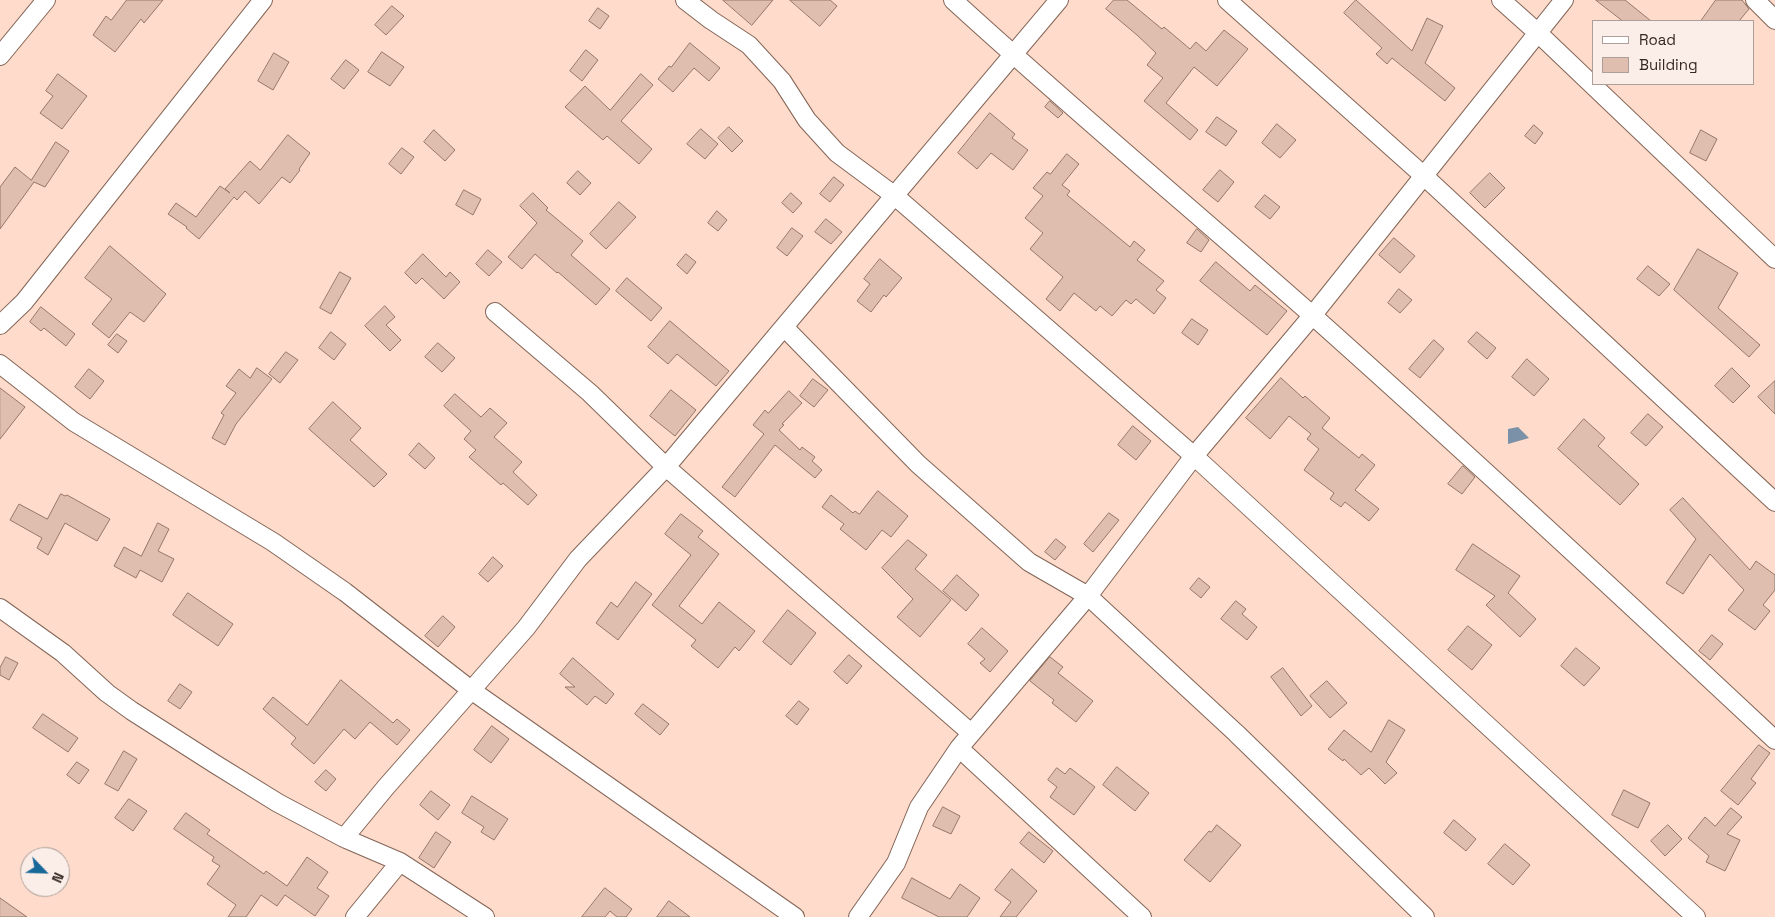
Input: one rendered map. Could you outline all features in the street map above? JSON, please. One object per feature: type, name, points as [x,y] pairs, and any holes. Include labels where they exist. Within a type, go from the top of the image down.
[{"type":"street","points":[[0,56],[46,0]]},
{"type":"street","points":[[0,326],[24,302],[263,0]]},
{"type":"street","points":[[685,0],[749,45],[782,81],[807,120],[836,153],[894,196],[1194,456],[1696,917]]},
{"type":"street","points":[[953,0],[1013,55],[1312,316],[1592,569],[1775,740]]},
{"type":"street","points":[[344,838],[391,780],[526,628],[578,558],[666,468],[1059,0]]},
{"type":"street","points":[[1227,0],[1424,176],[1775,502]]},
{"type":"street","points":[[1501,0],[1592,84]]},
{"type":"street","points":[[858,917],[896,864],[919,806],[959,748],[1088,596],[1194,456],[1312,316],[1564,0]]},
{"type":"street","points":[[1755,0],[1775,20]]},
{"type":"street","points":[[1593,85],[1775,259]]},
{"type":"street","points":[[495,312],[590,393],[666,468],[972,733]]},
{"type":"street","points":[[784,327],[918,464],[1028,562],[1088,596],[1236,733],[1425,917]]},
{"type":"street","points":[[0,364],[74,422],[281,548],[345,592],[471,690],[796,917]]},
{"type":"street","points":[[0,608],[62,653],[107,693],[132,711],[278,803],[344,838],[400,862],[485,917]]},
{"type":"street","points":[[959,748],[1142,917]]},
{"type":"street","points":[[355,917],[400,862]]},
{"type":"water","points":[[1518,427],[1529,438],[1508,444],[1508,429]]},
{"type":"building","points":[[127,0],[163,0],[144,23],[141,19],[115,52],[93,35],[106,16],[111,20]]},
{"type":"building","points":[[723,0],[773,0],[752,25]]},
{"type":"building","points":[[790,0],[830,0],[837,6],[820,26]]},
{"type":"building","points":[[1114,0],[1127,0],[1190,49],[1196,42],[1206,51],[1224,30],[1248,49],[1217,86],[1194,67],[1166,103],[1198,130],[1190,140],[1144,101],[1163,78],[1147,65],[1156,53],[1106,9]]},
{"type":"building","points":[[1356,0],[1412,51],[1427,18],[1443,26],[1425,63],[1455,88],[1445,101],[1392,58],[1387,64],[1376,54],[1382,48],[1344,13]]},
{"type":"building","points":[[1596,0],[1625,0],[1650,20],[1622,20]]},
{"type":"building","points":[[1716,0],[1742,0],[1749,9],[1740,20],[1702,20]]},
{"type":"building","points":[[392,6],[404,16],[386,35],[375,25]]},
{"type":"building","points":[[598,8],[609,16],[600,29],[589,21]]},
{"type":"building","points":[[690,43],[720,68],[709,81],[694,68],[673,92],[658,79],[669,66],[671,67]]},
{"type":"building","points":[[586,50],[598,60],[582,81],[570,71]]},
{"type":"building","points":[[382,52],[404,67],[390,86],[368,72]]},
{"type":"building","points":[[274,53],[289,62],[273,90],[258,81]]},
{"type":"building","points":[[346,60],[359,70],[344,89],[331,79]]},
{"type":"building","points":[[58,74],[87,96],[62,129],[40,113],[53,96],[46,91]]},
{"type":"building","points":[[641,74],[653,85],[621,121],[652,149],[639,164],[607,136],[603,140],[565,107],[585,86],[610,110]]},
{"type":"building","points":[[1050,101],[1063,113],[1058,118],[1045,107]]},
{"type":"building","points":[[990,113],[1015,134],[1012,138],[1028,150],[1013,170],[991,153],[977,169],[958,153]]},
{"type":"building","points":[[1217,117],[1237,131],[1226,146],[1206,132]]},
{"type":"building","points":[[1277,124],[1296,140],[1280,158],[1262,143]]},
{"type":"building","points":[[1534,125],[1543,133],[1535,144],[1525,136]]},
{"type":"building","points":[[729,127],[743,141],[732,152],[718,138]]},
{"type":"building","points":[[701,129],[718,144],[705,159],[687,144]]},
{"type":"building","points":[[434,130],[455,150],[445,161],[424,142]]},
{"type":"building","points":[[1701,130],[1717,139],[1706,161],[1690,153]]},
{"type":"building","points":[[288,135],[310,153],[290,183],[282,177],[259,204],[245,191],[237,200],[234,197],[199,239],[187,227],[168,214],[176,203],[196,217],[220,186],[230,193],[225,189],[250,161],[260,170]]},
{"type":"building","points":[[56,142],[69,151],[45,187],[34,182],[0,229],[0,187],[15,167],[31,180]]},
{"type":"building","points":[[402,148],[414,157],[401,174],[389,164]]},
{"type":"building","points":[[1067,154],[1079,164],[1062,185],[1070,191],[1067,195],[1130,247],[1134,241],[1145,250],[1137,260],[1164,281],[1156,290],[1166,298],[1154,314],[1136,299],[1131,304],[1126,300],[1112,316],[1100,306],[1096,311],[1074,293],[1060,311],[1046,299],[1063,277],[1030,249],[1043,233],[1025,218],[1043,196],[1033,188],[1047,172],[1050,174]]},
{"type":"building","points":[[1220,170],[1234,182],[1218,202],[1203,190]]},
{"type":"building","points":[[578,171],[591,183],[580,195],[567,183]]},
{"type":"building","points":[[1490,173],[1505,188],[1485,208],[1470,193]]},
{"type":"building","points":[[834,177],[844,185],[830,202],[820,194]]},
{"type":"building","points":[[464,190],[481,199],[473,215],[456,205]]},
{"type":"building","points":[[533,193],[548,208],[546,210],[583,241],[571,255],[610,289],[596,305],[535,254],[522,269],[508,257],[537,223],[520,206]]},
{"type":"building","points":[[791,193],[802,203],[793,213],[782,203]]},
{"type":"building","points":[[1265,195],[1280,207],[1270,219],[1255,207]]},
{"type":"building","points":[[619,202],[636,217],[606,249],[590,234]]},
{"type":"building","points":[[717,211],[727,220],[718,231],[708,223]]},
{"type":"building","points":[[826,219],[842,232],[831,244],[815,232]]},
{"type":"building","points":[[792,228],[803,236],[787,256],[777,248]]},
{"type":"building","points":[[1197,229],[1209,240],[1201,252],[1187,243]]},
{"type":"building","points":[[1394,238],[1415,256],[1400,273],[1379,255]]},
{"type":"building","points":[[110,246],[166,294],[144,322],[130,312],[109,338],[92,324],[112,299],[85,278]]},
{"type":"building","points":[[1698,249],[1738,273],[1718,308],[1760,345],[1749,357],[1674,290]]},
{"type":"building","points":[[488,250],[502,262],[489,276],[476,264]]},
{"type":"building","points":[[423,254],[446,277],[450,272],[460,282],[444,299],[422,278],[416,284],[405,273]]},
{"type":"building","points":[[686,254],[696,262],[687,274],[677,265]]},
{"type":"building","points":[[880,259],[902,278],[886,297],[884,295],[871,312],[857,301],[870,284],[864,279]]},
{"type":"building","points":[[1216,262],[1250,291],[1255,285],[1287,311],[1267,335],[1200,281]]},
{"type":"building","points":[[1648,266],[1670,284],[1659,296],[1637,279]]},
{"type":"building","points":[[340,272],[351,278],[331,314],[320,308]]},
{"type":"building","points":[[627,278],[662,308],[651,321],[616,291]]},
{"type":"building","points":[[1399,289],[1412,300],[1400,313],[1388,303]]},
{"type":"building","points":[[385,306],[395,317],[386,325],[401,340],[390,351],[365,326]]},
{"type":"building","points":[[41,307],[75,334],[66,346],[44,328],[41,331],[30,322]]},
{"type":"building","points":[[1192,319],[1208,330],[1198,345],[1182,333]]},
{"type":"building","points":[[670,321],[729,371],[716,386],[677,354],[668,364],[648,347]]},
{"type":"building","points":[[331,332],[346,344],[334,360],[319,348]]},
{"type":"building","points":[[1477,332],[1496,348],[1487,359],[1468,342]]},
{"type":"building","points":[[117,334],[127,341],[118,353],[108,345]]},
{"type":"building","points":[[1434,340],[1444,349],[1420,378],[1409,369]]},
{"type":"building","points":[[438,343],[455,358],[442,372],[425,357]]},
{"type":"building","points":[[286,352],[298,360],[280,383],[269,374]]},
{"type":"building","points":[[1527,359],[1549,379],[1534,396],[1512,377]]},
{"type":"building","points":[[257,368],[272,379],[236,424],[225,445],[212,438],[224,415],[221,413],[236,393],[226,386],[239,369],[250,378]]},
{"type":"building","points":[[1732,368],[1750,386],[1733,403],[1715,386]]},
{"type":"building","points":[[89,369],[104,381],[90,399],[75,387]]},
{"type":"building","points":[[1281,378],[1303,398],[1305,396],[1330,418],[1322,428],[1359,458],[1362,454],[1375,465],[1355,490],[1379,509],[1369,521],[1345,502],[1341,507],[1330,499],[1334,493],[1304,470],[1319,449],[1307,439],[1311,434],[1289,416],[1270,439],[1246,418]]},
{"type":"building","points":[[813,379],[828,390],[814,407],[800,396]]},
{"type":"building","points":[[1775,381],[1775,414],[1758,397]]},
{"type":"building","points":[[0,388],[25,407],[0,439]]},
{"type":"building","points":[[671,390],[696,410],[675,436],[650,416]]},
{"type":"building","points":[[789,391],[802,403],[782,424],[784,425],[779,430],[800,450],[802,447],[815,457],[812,461],[822,470],[815,478],[775,445],[735,497],[722,487],[764,434],[753,425],[765,410],[768,413]]},
{"type":"building","points":[[455,394],[481,417],[490,408],[507,423],[494,437],[522,462],[513,472],[537,495],[528,505],[503,483],[501,485],[469,457],[476,450],[464,439],[471,431],[444,406]]},
{"type":"building","points":[[333,402],[361,428],[350,440],[387,474],[374,487],[309,429]]},
{"type":"building","points":[[1648,414],[1663,427],[1646,446],[1631,433]]},
{"type":"building","points":[[1584,419],[1605,438],[1598,446],[1639,484],[1620,505],[1558,449]]},
{"type":"building","points":[[1133,426],[1151,441],[1136,460],[1118,445]]},
{"type":"building","points":[[419,443],[435,458],[425,469],[409,455]]},
{"type":"building","points":[[1463,466],[1475,477],[1462,494],[1448,484]]},
{"type":"building","points":[[878,491],[908,516],[891,537],[882,530],[866,550],[840,529],[844,524],[822,507],[831,495],[853,513],[855,511],[859,514]]},
{"type":"building","points":[[61,494],[67,495],[110,519],[97,541],[65,523],[48,555],[37,548],[42,538],[10,520],[19,504],[47,519]]},
{"type":"building","points":[[1683,498],[1750,570],[1756,561],[1775,575],[1775,590],[1763,605],[1770,611],[1755,630],[1728,610],[1744,590],[1710,554],[1683,594],[1666,583],[1696,539],[1670,510]]},
{"type":"building","points":[[1109,513],[1119,520],[1093,552],[1084,544]]},
{"type":"building","points":[[681,514],[703,531],[698,537],[719,554],[679,606],[702,624],[719,602],[755,631],[739,651],[735,647],[718,668],[691,646],[696,640],[652,605],[691,555],[665,534]]},
{"type":"building","points":[[158,523],[169,529],[158,551],[174,559],[162,582],[140,570],[136,578],[114,566],[124,547],[141,556]]},
{"type":"building","points":[[1056,539],[1066,547],[1055,560],[1045,552]]},
{"type":"building","points":[[908,540],[927,555],[915,569],[951,600],[920,637],[897,617],[913,599],[882,568]]},
{"type":"building","points":[[1473,544],[1520,576],[1508,593],[1536,619],[1520,637],[1486,605],[1495,596],[1456,570]]},
{"type":"building","points":[[493,557],[503,566],[488,582],[479,574]]},
{"type":"building","points":[[957,575],[979,595],[966,611],[943,591]]},
{"type":"building","points":[[1199,578],[1210,587],[1201,598],[1190,589]]},
{"type":"building","points":[[636,582],[652,594],[618,640],[596,623],[611,602],[617,607]]},
{"type":"building","points":[[188,593],[233,624],[218,646],[173,615]]},
{"type":"building","points":[[1236,601],[1246,609],[1242,614],[1257,627],[1247,640],[1221,619]]},
{"type":"building","points":[[788,610],[816,633],[791,665],[763,642]]},
{"type":"building","points":[[443,616],[455,627],[438,647],[425,636]]},
{"type":"building","points":[[1468,626],[1492,645],[1472,670],[1448,650]]},
{"type":"building","points":[[982,628],[1008,651],[990,672],[980,663],[985,659],[968,644]]},
{"type":"building","points":[[1712,635],[1723,644],[1710,660],[1699,651]]},
{"type":"building","points":[[1576,648],[1600,668],[1584,686],[1561,666]]},
{"type":"building","points":[[849,655],[862,666],[847,684],[834,672]]},
{"type":"building","points":[[6,657],[18,663],[9,680],[0,675],[0,668]]},
{"type":"building","points":[[1050,657],[1063,667],[1058,673],[1093,701],[1076,722],[1052,703],[1054,700],[1030,681]]},
{"type":"building","points":[[573,658],[614,694],[606,704],[595,696],[587,705],[565,687],[575,687],[560,674]]},
{"type":"building","points":[[1283,668],[1312,706],[1301,716],[1271,677]]},
{"type":"building","points":[[341,680],[393,723],[397,719],[410,730],[397,745],[370,722],[355,739],[344,729],[314,764],[291,744],[296,738],[263,709],[273,697],[307,725]]},
{"type":"building","points":[[1327,681],[1347,703],[1330,718],[1310,696]]},
{"type":"building","points":[[180,684],[192,692],[180,709],[168,701]]},
{"type":"building","points":[[799,701],[809,709],[797,725],[786,716]]},
{"type":"building","points":[[643,704],[669,724],[660,735],[635,714]]},
{"type":"building","points":[[43,714],[78,738],[68,752],[33,728]]},
{"type":"building","points":[[1389,720],[1405,730],[1386,762],[1397,773],[1385,784],[1369,768],[1361,775],[1344,759],[1343,761],[1328,749],[1344,730],[1371,752]]},
{"type":"building","points":[[492,726],[509,739],[491,763],[474,750]]},
{"type":"building","points":[[1759,745],[1770,753],[1751,779],[1756,783],[1738,805],[1721,791]]},
{"type":"building","points":[[124,751],[137,759],[118,791],[105,784]]},
{"type":"building","points":[[77,762],[89,770],[79,784],[67,775]]},
{"type":"building","points":[[1117,767],[1149,793],[1135,811],[1103,785]]},
{"type":"building","points":[[1057,768],[1065,774],[1070,768],[1095,787],[1074,815],[1050,797],[1057,787],[1048,780]]},
{"type":"building","points":[[326,770],[336,779],[326,791],[315,782]]},
{"type":"building","points":[[1624,790],[1650,803],[1638,828],[1612,815]]},
{"type":"building","points":[[431,791],[450,805],[438,820],[420,805]]},
{"type":"building","points":[[472,796],[508,819],[494,840],[481,832],[484,827],[462,813]]},
{"type":"building","points":[[129,799],[147,811],[133,831],[115,818]]},
{"type":"building","points":[[943,807],[960,816],[951,834],[933,826]]},
{"type":"building","points":[[1731,808],[1742,817],[1727,834],[1740,840],[1725,871],[1706,862],[1709,856],[1688,838],[1705,817],[1715,826]]},
{"type":"building","points":[[186,813],[210,830],[207,834],[264,874],[266,871],[287,886],[307,857],[328,872],[317,888],[329,896],[315,916],[285,895],[277,906],[261,895],[246,917],[228,917],[236,905],[207,884],[220,866],[212,861],[214,857],[174,829]]},
{"type":"building","points":[[1454,820],[1476,839],[1466,851],[1444,833]]},
{"type":"building","points":[[1217,825],[1241,845],[1210,882],[1184,860],[1209,831],[1211,832]]},
{"type":"building","points":[[1668,825],[1682,839],[1665,856],[1651,841]]},
{"type":"building","points":[[436,832],[451,842],[434,868],[419,858]]},
{"type":"building","points":[[1029,832],[1053,851],[1044,863],[1020,843]]},
{"type":"building","points":[[1505,844],[1530,865],[1513,885],[1488,864]]},
{"type":"building","points":[[1012,869],[1037,891],[1016,917],[1000,917],[1011,902],[995,890]]},
{"type":"building","points":[[912,878],[950,899],[960,884],[980,898],[967,917],[939,917],[902,898]]},
{"type":"building","points":[[605,888],[632,909],[626,917],[617,917],[610,911],[605,917],[582,917]]},
{"type":"building","points":[[0,898],[27,917],[0,917]]},
{"type":"building","points":[[669,901],[690,917],[657,917]]}]
